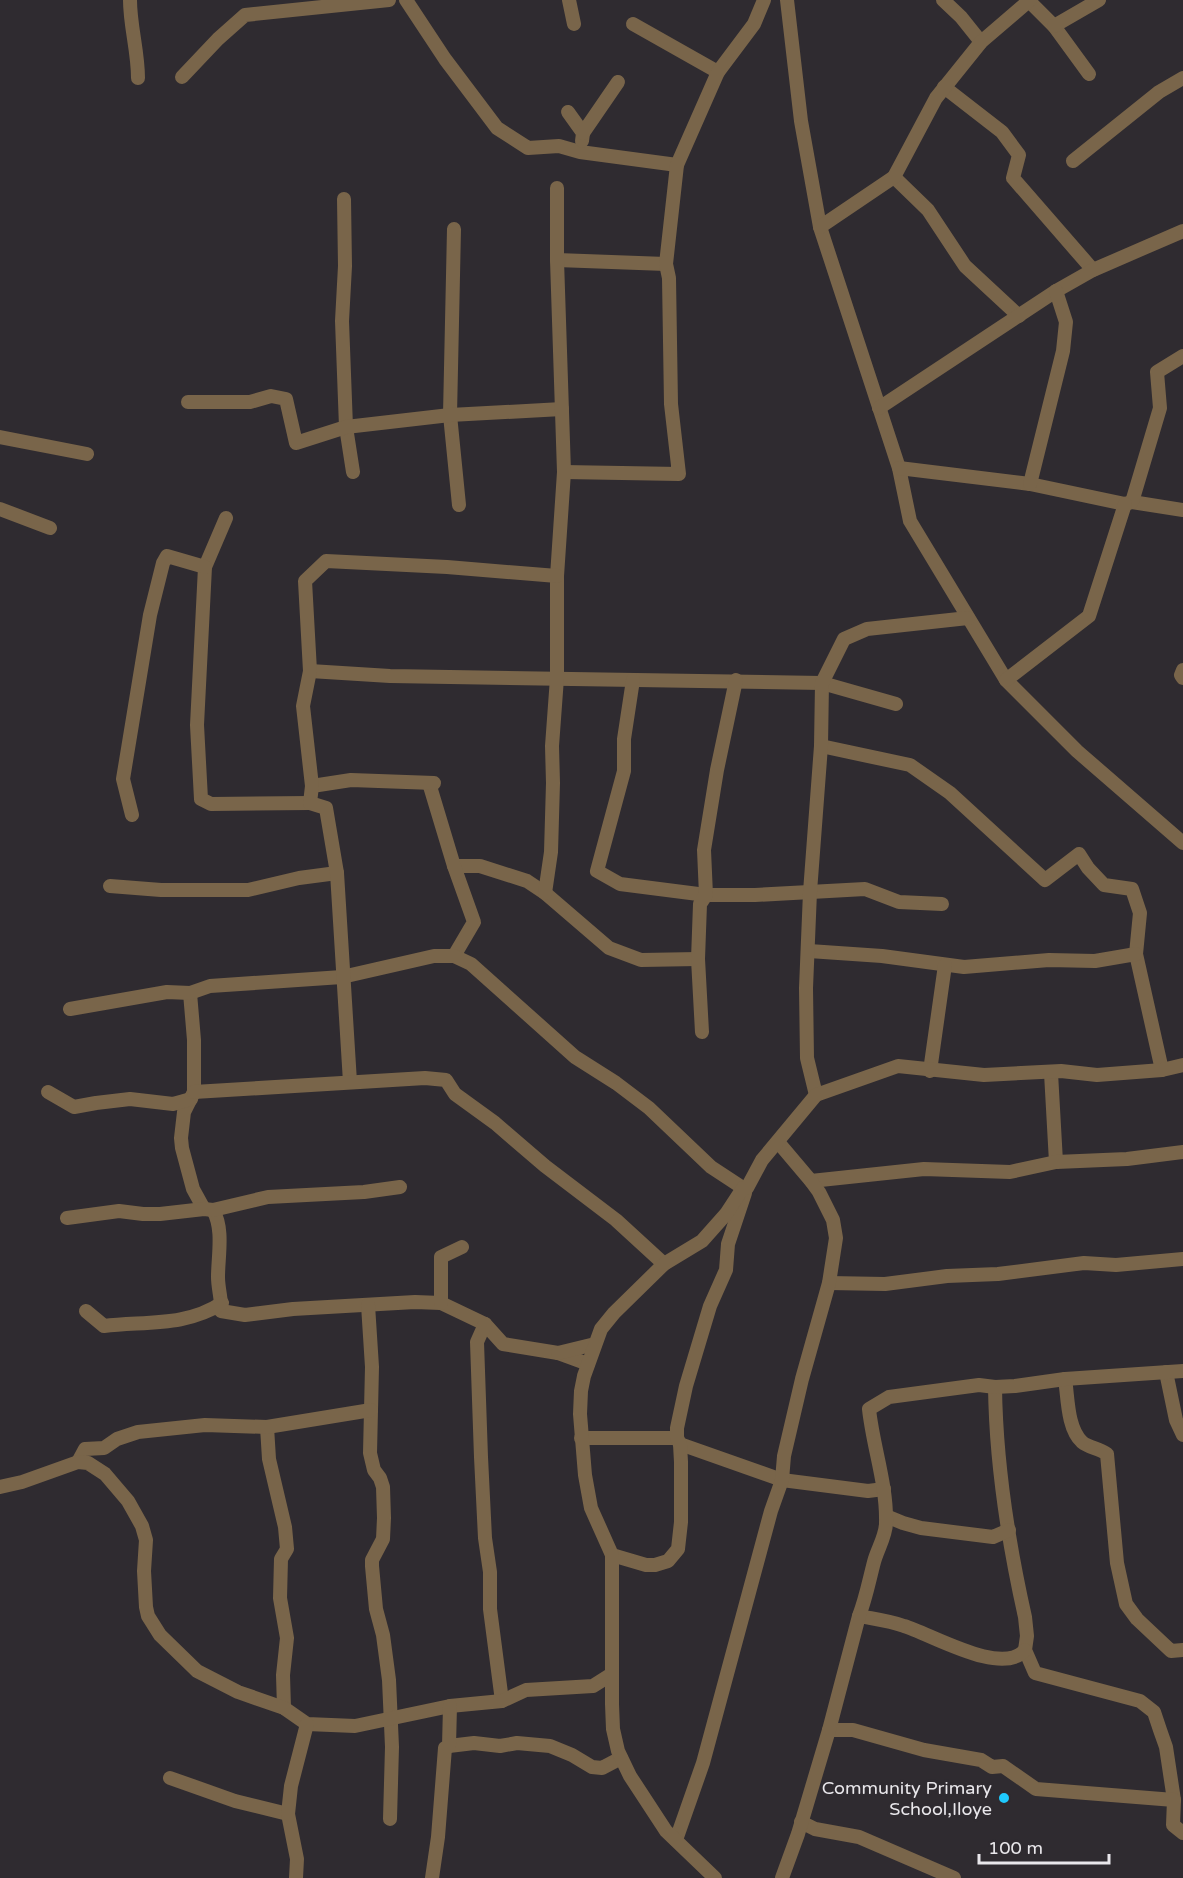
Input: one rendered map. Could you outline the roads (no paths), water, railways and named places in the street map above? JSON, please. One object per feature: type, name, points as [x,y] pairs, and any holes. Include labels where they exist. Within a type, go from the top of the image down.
[{"type":"street","points":[[130,0],[130,22],[138,60],[138,78]]},
{"type":"street","points":[[245,15],[246,0]]},
{"type":"street","points":[[182,77],[218,39],[245,15],[389,0]]},
{"type":"street","points":[[406,0],[445,59],[497,129],[528,148],[559,146],[580,152],[677,165]]},
{"type":"street","points":[[569,0],[574,24]]},
{"type":"street","points":[[564,472],[679,474],[671,404],[669,278],[666,264],[677,165],[718,72],[754,24],[764,0]]},
{"type":"street","points":[[787,0],[801,121],[820,227],[899,468],[910,521],[1006,680],[1077,751],[1183,843]]},
{"type":"street","points":[[943,0],[961,17],[981,42]]},
{"type":"street","points":[[1054,26],[1099,0]]},
{"type":"street","points":[[820,227],[894,177],[944,87],[981,42],[1029,1],[1054,26],[1089,74]]},
{"type":"street","points":[[633,24],[718,72]]},
{"type":"street","points":[[1073,161],[1158,93],[1183,78]]},
{"type":"street","points":[[580,152],[583,134],[618,82]]},
{"type":"street","points":[[944,87],[1002,132],[1019,155],[1013,178],[1093,270]]},
{"type":"street","points":[[568,112],[583,134]]},
{"type":"street","points":[[894,177],[928,210],[965,266],[1019,316]]},
{"type":"street","points":[[545,893],[551,852],[552,746],[557,678],[557,576],[564,472],[557,188]]},
{"type":"street","points":[[344,199],[345,266],[342,321],[346,427],[353,472]]},
{"type":"street","points":[[454,229],[450,415],[459,506]]},
{"type":"street","points":[[879,408],[1056,291],[1093,270],[1182,233]]},
{"type":"street","points":[[557,260],[666,264]]},
{"type":"street","points":[[1030,484],[1064,351],[1066,322],[1056,291]]},
{"type":"street","points":[[1006,680],[1089,616],[1160,408],[1157,372],[1183,356]]},
{"type":"street","points":[[188,402],[250,402],[271,396],[286,399],[296,443],[346,427],[450,415],[562,410]]},
{"type":"street","points":[[0,437],[87,454]]},
{"type":"street","points":[[899,468],[1030,484],[1128,503],[1183,510]]},
{"type":"street","points":[[0,509],[50,528]]},
{"type":"street","points":[[226,518],[205,567],[197,725],[201,799],[211,804],[310,803],[326,808],[337,873],[350,1082]]},
{"type":"street","points":[[132,815],[123,779],[150,615],[163,563],[167,556],[205,567]]},
{"type":"street","points":[[310,803],[312,786],[303,706],[310,671],[305,582],[326,561],[447,567],[557,576]]},
{"type":"street","points":[[816,1095],[807,1058],[806,988],[810,892],[821,746],[822,683],[844,639],[867,629],[968,618]]},
{"type":"street","points":[[1183,670],[1181,675],[1183,678]]},
{"type":"street","points":[[310,671],[390,676],[822,683],[896,704]]},
{"type":"street","points":[[633,680],[624,740],[624,771],[597,871],[620,884],[706,895],[755,896],[865,889],[899,902],[942,904]]},
{"type":"street","points":[[702,1032],[698,959],[700,904],[706,895],[704,850],[717,770],[736,680]]},
{"type":"street","points":[[821,746],[910,765],[950,793],[1045,879],[1079,854],[1104,885],[1132,889],[1140,913],[1136,954],[1162,1070]]},
{"type":"street","points":[[312,786],[351,780],[432,783],[454,866],[474,922],[454,956]]},
{"type":"street","points":[[454,866],[480,866],[527,881],[545,893],[609,948],[641,960],[698,959]]},
{"type":"street","points":[[110,886],[161,890],[248,890],[299,878],[337,873]]},
{"type":"street","points":[[809,951],[882,956],[964,967],[1049,960],[1095,961],[1136,954]]},
{"type":"street","points":[[70,1009],[167,992],[190,993],[210,986],[342,977],[434,956],[454,956],[471,964],[574,1057],[616,1083],[649,1108],[711,1167],[745,1188]]},
{"type":"street","points":[[930,1071],[945,965]]},
{"type":"street","points":[[190,993],[194,1040],[181,1138],[193,1189],[217,1216],[221,1311],[245,1315],[293,1309],[415,1302],[441,1303],[485,1324],[503,1344],[558,1353],[588,1364]]},
{"type":"street","points":[[715,1878],[666,1831],[630,1776],[621,1758],[613,1728],[612,1555],[591,1508],[581,1438],[581,1390],[601,1329],[614,1313],[664,1264],[702,1241],[726,1214],[762,1160],[816,1095],[898,1066],[984,1075],[1061,1071],[1097,1075],[1162,1070],[1183,1065]]},
{"type":"street","points":[[1051,1072],[1056,1162]]},
{"type":"street","points":[[48,1092],[74,1107],[96,1102],[139,1099],[185,1102],[350,1082],[425,1078],[446,1080],[455,1094],[495,1123],[616,1220],[664,1264]]},
{"type":"street","points":[[676,1840],[703,1763],[771,1510],[782,1480],[784,1456],[802,1379],[829,1283],[836,1231],[829,1212],[811,1180],[778,1142]]},
{"type":"street","points":[[811,1180],[924,1169],[1011,1172],[1056,1162],[1127,1159],[1183,1152]]},
{"type":"street","points":[[67,1218],[119,1211],[160,1214],[209,1209],[268,1197],[364,1192],[400,1187]]},
{"type":"street","points":[[612,1555],[646,1565],[655,1565],[668,1561],[678,1549],[681,1522],[677,1428],[686,1386],[710,1306],[726,1270],[728,1244],[745,1188]]},
{"type":"street","points":[[441,1303],[441,1257],[462,1247]]},
{"type":"street","points":[[829,1283],[885,1284],[947,1276],[998,1274],[1084,1263],[1116,1265],[1183,1259]]},
{"type":"street","points":[[86,1311],[104,1326],[182,1320],[212,1310],[222,1303]]},
{"type":"street","points":[[368,1305],[372,1367],[370,1453],[374,1470],[380,1478],[382,1487],[384,1518],[383,1539],[372,1560],[372,1566],[376,1609],[383,1635],[389,1680],[390,1819]]},
{"type":"street","points":[[485,1324],[477,1342],[481,1457],[485,1538],[490,1572],[490,1609],[502,1701]]},
{"type":"street","points":[[558,1353],[595,1344]]},
{"type":"street","points":[[782,1878],[829,1730],[859,1616],[866,1598],[873,1563],[886,1524],[884,1489],[869,1408],[889,1397],[979,1384],[995,1387],[1065,1379],[1183,1371]]},
{"type":"street","points":[[1166,1372],[1176,1420],[1183,1436]]},
{"type":"street","points":[[1065,1379],[1076,1436],[1084,1444],[1107,1454],[1117,1563],[1126,1604],[1137,1619],[1171,1651],[1183,1650]]},
{"type":"street","points":[[995,1387],[999,1475],[1026,1626],[1027,1636],[1024,1650],[1035,1672],[1140,1701],[1154,1712],[1166,1747],[1174,1800],[1173,1825],[1183,1833]]},
{"type":"street","points":[[0,1487],[22,1482],[84,1458],[117,1439],[138,1432],[205,1425],[267,1427],[371,1410]]},
{"type":"street","points":[[267,1427],[269,1459],[285,1527],[287,1549],[281,1559],[280,1598],[286,1638],[283,1675],[284,1708]]},
{"type":"street","points":[[581,1438],[679,1441],[782,1480],[868,1491],[884,1489]]},
{"type":"street","points":[[84,1458],[105,1474],[128,1501],[142,1526],[146,1540],[144,1571],[147,1616],[160,1635],[196,1671],[238,1692],[284,1708],[307,1724],[354,1726],[450,1706],[502,1701],[526,1689],[593,1686],[612,1694]]},
{"type":"street","points":[[885,1516],[921,1528],[993,1537],[1009,1530]]},
{"type":"street","points":[[859,1616],[903,1625],[987,1658],[1013,1658],[1024,1650]]},
{"type":"street","points":[[1123,1622],[1137,1619]]},
{"type":"street","points":[[593,1686],[612,1674]]},
{"type":"street","points":[[449,1746],[450,1706]]},
{"type":"street","points":[[296,1878],[297,1859],[288,1815],[291,1786],[307,1724]]},
{"type":"street","points":[[829,1730],[853,1730],[924,1750],[981,1760],[992,1767],[1003,1766],[1036,1789],[1174,1800]]},
{"type":"street","points":[[432,1878],[438,1837],[445,1748],[474,1743],[500,1746],[518,1743],[550,1746],[592,1767],[603,1768],[621,1758]]},
{"type":"street","points":[[170,1778],[235,1801],[288,1815]]},
{"type":"street","points":[[801,1822],[815,1829],[860,1837],[954,1878]]},
{"type":"place","name":"Community Primary School,Iloye","points":[[1004,1798]]}]
